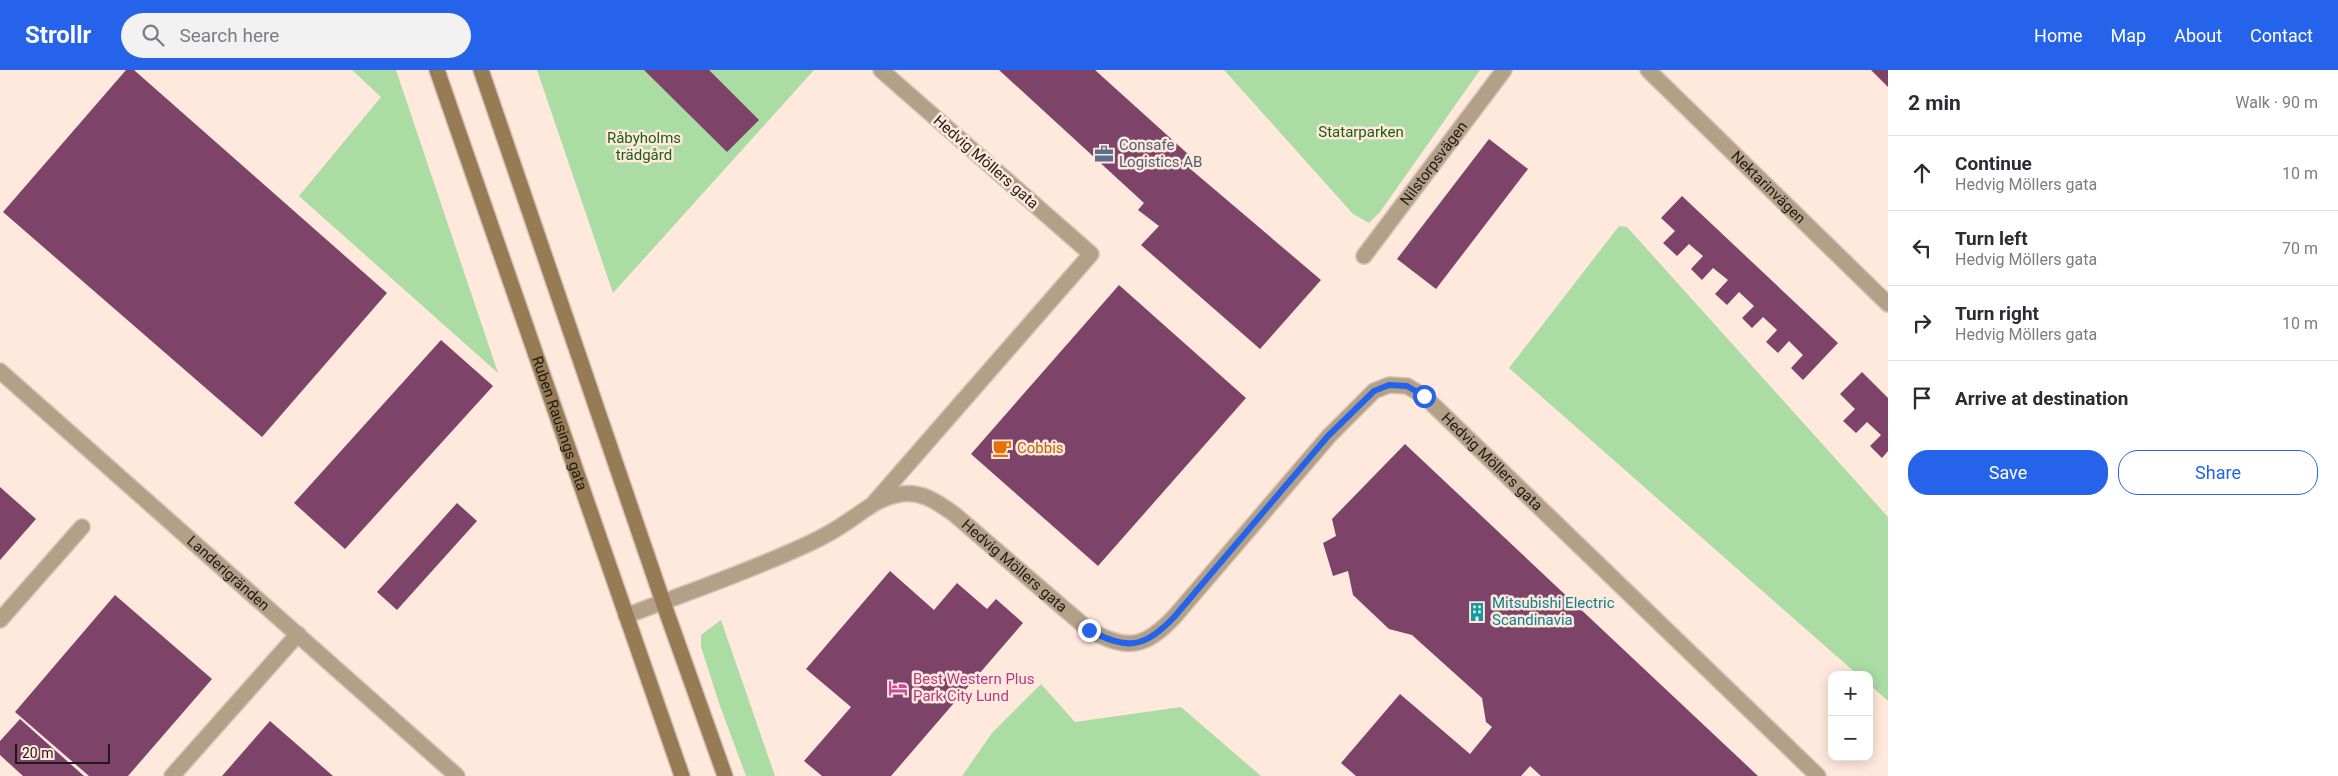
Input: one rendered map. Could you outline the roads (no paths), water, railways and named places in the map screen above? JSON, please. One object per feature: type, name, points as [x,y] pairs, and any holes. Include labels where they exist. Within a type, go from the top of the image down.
[{"type":"main road","name":"Ruben Rausings gata","points":[[437,70],[682,776]]},
{"type":"main road","points":[[481,70],[663,602],[725,776]]},
{"type":"street","name":"Hedvig Möllers gata","points":[[626,616],[764,564],[812,542],[849,521],[874,503],[1091,254],[881,70]]},
{"type":"street","name":"Nilstorpsvägen","points":[[1364,256],[1504,70]]},
{"type":"street","name":"Nektarinvägen","points":[[1648,70],[1888,304]]},
{"type":"street","name":"Landerigränden","points":[[0,371],[457,776]]},
{"type":"street","name":"Hedvig Möllers gata","points":[[874,503],[896,494],[913,492],[932,499],[954,514],[1089,630],[1101,637],[1122,643],[1142,642],[1160,631],[1175,616],[1328,436],[1374,391],[1389,385],[1407,386],[1424,396],[1818,776]]},
{"type":"street","points":[[0,620],[82,527]]},
{"type":"street","points":[[172,776],[298,634]]},
{"type":"place","name":"Consafe Logistics AB","points":[[1104,154]]},
{"type":"place","name":"Cobbis","points":[[1002,448]]},
{"type":"place","name":"Mitsubishi Electric Scandinavia","points":[[1477,612]]},
{"type":"place","name":"Best Western Plus Park City Lund","points":[[898,688]]},
{"type":"park label","name":"Statarparken","points":[[1361,132]]},
{"type":"park label","name":"Råbyholms trädgård","points":[[644,146]]}]
